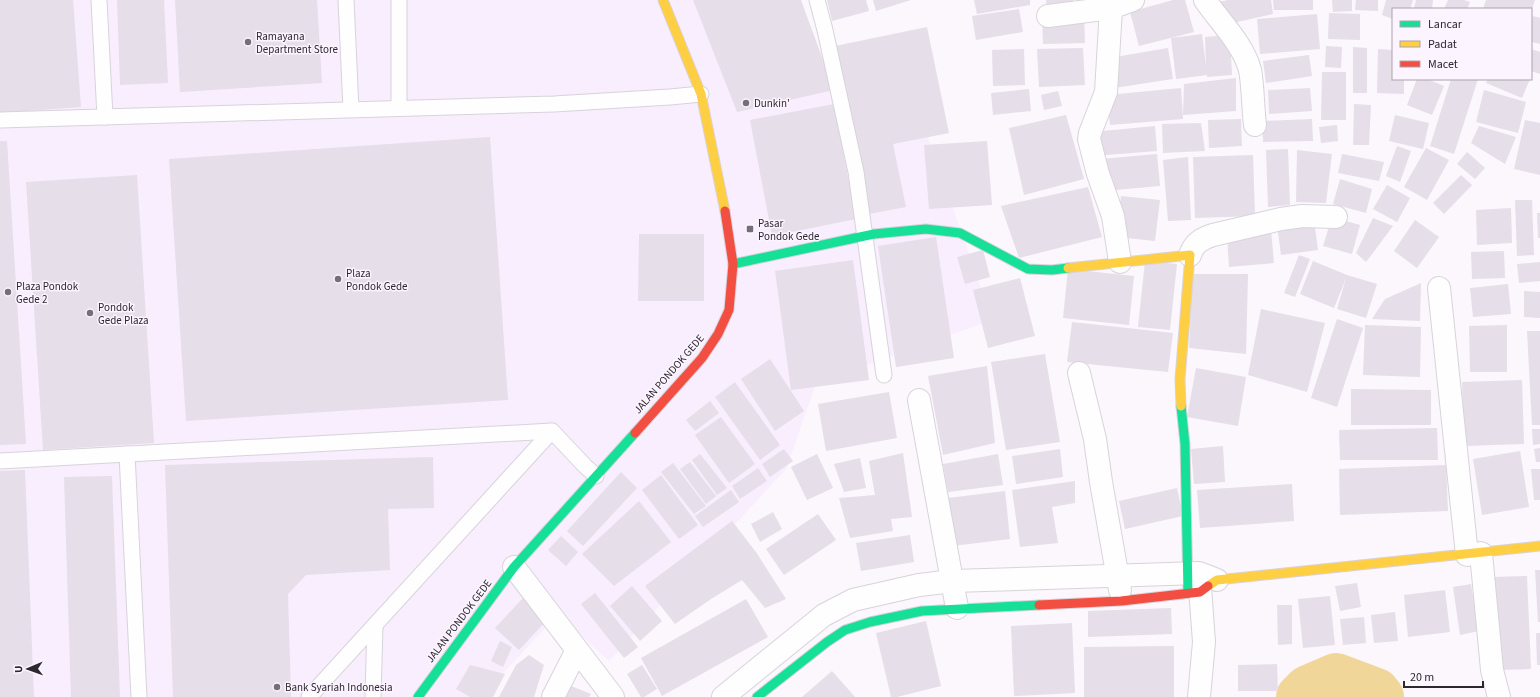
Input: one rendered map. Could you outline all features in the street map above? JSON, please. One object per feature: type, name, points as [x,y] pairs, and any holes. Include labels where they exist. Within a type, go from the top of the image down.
[{"type":"street","name":"JALAN PONDOK GEDE","points":[[418,697],[514,567],[702,358],[718,334],[729,310],[733,264],[729,233],[701,94],[662,0]]},
{"type":"street","points":[[1048,16],[1111,8],[1134,0]]},
{"type":"street","points":[[1205,0],[1235,40],[1250,70],[1255,125]]},
{"type":"street","points":[[1111,8],[1106,92],[1090,133],[1090,139],[1102,187],[1113,216],[1120,262]]},
{"type":"street","points":[[1199,697],[1204,642],[1181,407],[1180,379],[1190,256],[1193,247],[1205,238],[1212,235],[1281,219],[1302,216],[1336,217]]},
{"type":"street","points":[[733,264],[866,235],[916,230],[952,231],[960,233],[1028,269],[1052,270],[1190,256]]},
{"type":"street","points":[[1439,288],[1474,554],[1492,670],[1499,697]]},
{"type":"street","points":[[1079,372],[1095,439],[1121,601]]},
{"type":"street","points":[[919,400],[957,608]]},
{"type":"street","points":[[757,697],[827,642],[845,630],[870,622],[922,611],[957,608],[1121,601],[1198,582],[1540,546]]},
{"type":"street","points":[[514,567],[613,697]]},
{"type":"street","points":[[723,697],[824,615],[853,600],[919,585],[953,581],[1118,576],[1198,582]]},
{"type":"street","points":[[1024,606],[1026,579]]},
{"type":"street","points":[[919,585],[922,611]]},
{"type":"street","points":[[553,697],[577,650]]},
{"type":"lane","points":[[99,0],[105,117]]},
{"type":"lane","points":[[346,0],[351,109]]},
{"type":"lane","points":[[399,0],[399,107]]},
{"type":"lane","points":[[817,0],[856,172],[866,235],[884,375]]},
{"type":"lane","points":[[0,120],[399,107],[554,104],[701,94]]},
{"type":"lane","points":[[309,697],[552,431]]},
{"type":"lane","points":[[0,462],[552,431],[596,476]]},
{"type":"lane","points":[[126,454],[139,697]]},
{"type":"lane","points":[[373,697],[375,625]]},
{"type":"shaded area","name":"Pondok Gede Plaza","points":[[0,0],[753,0],[790,97],[900,57],[992,320],[816,383],[786,469],[609,661],[558,614],[481,697],[0,697]]},
{"type":"building","points":[[0,0],[73,0],[81,107],[0,113]]},
{"type":"building","points":[[117,0],[164,0],[168,83],[120,85]]},
{"type":"building","name":"Ramayana Department Store","points":[[175,0],[317,0],[322,83],[180,92]]},
{"type":"building","points":[[693,0],[801,0],[834,90],[737,112]]},
{"type":"building","points":[[827,0],[866,0],[869,11],[832,21]]},
{"type":"building","points":[[873,0],[911,0],[876,11]]},
{"type":"building","points":[[974,0],[1030,0],[1030,5],[977,14]]},
{"type":"building","points":[[1046,0],[1073,0],[1074,9],[1047,11]]},
{"type":"building","points":[[1173,0],[1185,0],[1194,32],[1139,46],[1130,12]]},
{"type":"building","points":[[1228,0],[1271,0],[1273,14],[1224,25],[1219,2]]},
{"type":"building","points":[[1273,0],[1313,0],[1313,10],[1274,10]]},
{"type":"building","points":[[1332,0],[1352,0],[1352,11],[1333,12]]},
{"type":"building","points":[[1356,0],[1378,0],[1378,11],[1355,10]]},
{"type":"building","points":[[1386,0],[1413,0],[1410,8],[1392,8],[1392,19],[1382,15]]},
{"type":"building","points":[[1416,0],[1433,0],[1432,8],[1414,8]]},
{"type":"building","points":[[1448,0],[1464,0],[1470,2],[1467,8],[1444,8]]},
{"type":"building","points":[[1486,0],[1535,0],[1532,9],[1483,8]]},
{"type":"building","points":[[1019,9],[1023,32],[976,40],[972,16]]},
{"type":"building","points":[[1329,13],[1360,14],[1360,40],[1328,39]]},
{"type":"building","points":[[1317,14],[1320,49],[1260,54],[1257,19]]},
{"type":"building","points":[[1084,15],[1085,43],[1043,44],[1042,17]]},
{"type":"building","points":[[1533,16],[1540,18],[1540,44],[1532,42]]},
{"type":"building","points":[[927,27],[949,133],[893,144],[906,207],[869,214],[835,46]]},
{"type":"building","points":[[1202,34],[1206,66],[1205,37],[1230,35],[1232,75],[1207,77],[1207,75],[1176,79],[1171,38]]},
{"type":"building","points":[[1326,46],[1342,47],[1341,68],[1325,67]]},
{"type":"building","points":[[1353,47],[1367,48],[1367,93],[1353,93]]},
{"type":"building","points":[[1083,48],[1085,85],[1039,87],[1037,49]]},
{"type":"building","points":[[1168,48],[1173,79],[1114,88],[1109,58]]},
{"type":"building","points":[[1024,49],[1025,85],[993,86],[992,50]]},
{"type":"building","points":[[1378,49],[1392,50],[1392,80],[1404,80],[1404,94],[1377,93]]},
{"type":"building","points":[[1532,49],[1540,52],[1540,74],[1532,71]]},
{"type":"building","points":[[1309,55],[1312,76],[1266,83],[1263,61]]},
{"type":"building","points":[[1322,72],[1346,72],[1346,120],[1321,120]]},
{"type":"building","points":[[1236,78],[1236,111],[1183,115],[1184,84]]},
{"type":"building","points":[[1417,80],[1429,80],[1444,86],[1432,115],[1407,105]]},
{"type":"building","points":[[1451,80],[1478,80],[1454,154],[1430,146]]},
{"type":"building","points":[[1488,80],[1530,80],[1522,98],[1486,83]]},
{"type":"building","points":[[1181,88],[1183,119],[1110,125],[1107,95]]},
{"type":"building","points":[[1310,88],[1312,111],[1269,114],[1268,90]]},
{"type":"building","points":[[1029,89],[1031,111],[993,115],[991,93]]},
{"type":"building","points":[[1484,90],[1526,102],[1518,133],[1476,122]]},
{"type":"building","points":[[1058,91],[1062,106],[1044,110],[1041,95]]},
{"type":"building","points":[[834,104],[856,219],[772,236],[750,120]]},
{"type":"building","points":[[1354,104],[1371,105],[1369,145],[1353,145]]},
{"type":"building","points":[[1066,115],[1084,179],[1024,195],[1009,128]]},
{"type":"building","points":[[1395,115],[1429,123],[1423,149],[1389,141]]},
{"type":"building","points":[[1241,119],[1242,146],[1209,148],[1208,120]]},
{"type":"building","points":[[1312,119],[1313,141],[1263,142],[1262,121]]},
{"type":"building","points":[[1525,120],[1540,123],[1540,175],[1514,169]]},
{"type":"building","points":[[1201,123],[1205,151],[1163,153],[1162,124]]},
{"type":"building","points":[[1337,125],[1338,141],[1321,143],[1319,127]]},
{"type":"building","points":[[1155,126],[1157,151],[1094,156],[1092,132]]},
{"type":"building","points":[[1479,126],[1516,137],[1505,164],[1471,143]]},
{"type":"building","name":"Plaza Pondok Gede","points":[[490,137],[508,400],[186,421],[169,159]]},
{"type":"building","name":"Plaza Pondok Gede 2","points":[[0,141],[7,141],[26,444],[0,445]]},
{"type":"building","points":[[987,141],[992,205],[929,209],[924,145]]},
{"type":"building","points":[[1397,146],[1411,151],[1400,182],[1386,176]]},
{"type":"building","points":[[1426,148],[1449,160],[1427,200],[1404,187]]},
{"type":"building","points":[[1288,149],[1290,205],[1268,207],[1266,150]]},
{"type":"building","points":[[1297,150],[1332,154],[1326,203],[1296,202]]},
{"type":"building","points":[[1467,152],[1485,168],[1475,179],[1457,164]]},
{"type":"building","points":[[1157,154],[1160,186],[1104,191],[1101,159]]},
{"type":"building","points":[[1342,154],[1384,162],[1379,181],[1338,173]]},
{"type":"building","points":[[1253,155],[1255,216],[1195,218],[1193,157]]},
{"type":"building","points":[[1188,157],[1191,220],[1168,221],[1163,160]]},
{"type":"building","name":"Pondok Gede Plaza","points":[[137,175],[154,443],[43,450],[26,182]]},
{"type":"building","points":[[1461,175],[1472,185],[1444,214],[1433,203]]},
{"type":"building","points":[[1340,179],[1372,189],[1366,213],[1333,204]]},
{"type":"building","points":[[1387,185],[1410,198],[1397,222],[1373,209]]},
{"type":"building","points":[[1088,187],[1102,237],[1019,258],[1001,206]]},
{"type":"building","points":[[1121,196],[1160,200],[1155,241],[1117,237]]},
{"type":"building","points":[[1515,200],[1532,200],[1534,255],[1517,256]]},
{"type":"building","points":[[1511,208],[1512,243],[1477,245],[1476,210]]},
{"type":"building","points":[[1537,213],[1540,213],[1540,238],[1538,238]]},
{"type":"building","points":[[1332,217],[1360,225],[1352,254],[1323,246]]},
{"type":"building","points":[[1373,218],[1393,226],[1366,262],[1356,253]]},
{"type":"building","points":[[1314,220],[1318,250],[1281,255],[1277,225]]},
{"type":"building","points":[[1415,220],[1439,237],[1417,268],[1394,251]]},
{"type":"building","points":[[1271,230],[1274,263],[1229,267],[1227,234]]},
{"type":"building","points":[[639,234],[704,234],[704,301],[638,301]]},
{"type":"building","points":[[936,237],[954,358],[896,367],[878,246]]},
{"type":"building","points":[[983,250],[990,277],[965,284],[957,257]]},
{"type":"building","points":[[1504,251],[1505,278],[1472,279],[1471,252]]},
{"type":"building","points":[[1299,255],[1310,259],[1295,297],[1284,293]]},
{"type":"building","points":[[853,260],[869,380],[791,390],[775,271]]},
{"type":"building","points":[[1145,261],[1177,264],[1170,330],[1138,327]]},
{"type":"building","points":[[1313,261],[1347,275],[1377,284],[1366,318],[1337,309],[1346,278],[1334,308],[1300,294]]},
{"type":"building","points":[[1540,262],[1540,281],[1519,283],[1517,264]]},
{"type":"building","points":[[1068,269],[1134,276],[1129,325],[1063,318]]},
{"type":"building","points":[[1192,274],[1248,274],[1246,354],[1189,348]]},
{"type":"building","points":[[1020,278],[1035,336],[988,348],[973,290]]},
{"type":"building","points":[[1421,283],[1420,321],[1372,319],[1385,299]]},
{"type":"building","points":[[1508,284],[1511,314],[1473,317],[1470,288]]},
{"type":"building","points":[[1524,291],[1540,292],[1540,318],[1524,317]]},
{"type":"building","points":[[1261,309],[1325,323],[1307,392],[1248,375]]},
{"type":"building","points":[[1337,319],[1363,328],[1337,407],[1311,398]]},
{"type":"building","points":[[1072,322],[1173,333],[1168,372],[1067,362]]},
{"type":"building","points":[[1365,325],[1421,327],[1420,377],[1363,375]]},
{"type":"building","points":[[1507,325],[1507,372],[1470,372],[1469,326]]},
{"type":"building","points":[[1527,331],[1540,331],[1540,425],[1532,425]]},
{"type":"building","points":[[1045,354],[1060,442],[1006,450],[991,362]]},
{"type":"building","points":[[770,359],[804,411],[775,431],[741,379]]},
{"type":"building","points":[[987,366],[995,443],[943,455],[928,376]]},
{"type":"building","points":[[1196,368],[1246,377],[1238,426],[1187,417]]},
{"type":"building","points":[[1522,380],[1524,444],[1464,446],[1462,382]]},
{"type":"building","points":[[735,382],[780,445],[760,460],[715,397]]},
{"type":"building","points":[[1351,389],[1431,390],[1431,425],[1351,425]]},
{"type":"building","points":[[889,392],[897,438],[826,451],[818,404]]},
{"type":"building","points":[[710,401],[719,413],[695,431],[686,420]]},
{"type":"building","points":[[721,417],[755,464],[729,483],[695,435]]},
{"type":"building","points":[[1437,428],[1438,460],[1340,460],[1339,430]]},
{"type":"building","points":[[1532,429],[1540,429],[1540,444],[1533,445]]},
{"type":"building","points":[[1223,446],[1225,482],[1194,484],[1191,449]]},
{"type":"building","points":[[1540,448],[1540,462],[1536,462],[1534,449]]},
{"type":"building","points":[[784,449],[793,461],[770,477],[762,464]]},
{"type":"building","points":[[1060,449],[1063,477],[1016,484],[1012,456]]},
{"type":"building","points":[[1520,451],[1529,507],[1482,515],[1473,459]]},
{"type":"building","points":[[903,453],[912,517],[891,519],[893,531],[850,538],[839,498],[875,495],[869,461]]},
{"type":"building","points":[[700,454],[727,488],[717,495],[692,460]]},
{"type":"building","points":[[817,454],[833,488],[807,500],[791,467]]},
{"type":"building","points":[[998,454],[1003,485],[948,492],[943,464]]},
{"type":"building","points":[[433,457],[434,508],[388,509],[390,570],[306,575],[288,594],[291,697],[173,697],[165,465]]},
{"type":"building","points":[[860,458],[866,488],[844,492],[834,464]]},
{"type":"building","points":[[690,462],[716,496],[706,504],[680,469]]},
{"type":"building","points":[[673,463],[706,506],[694,514],[661,472]]},
{"type":"building","points":[[1446,465],[1448,511],[1340,515],[1339,469]]},
{"type":"building","points":[[758,468],[767,481],[740,499],[732,486]]},
{"type":"building","points":[[1531,469],[1540,469],[1540,500],[1534,500]]},
{"type":"building","points":[[25,470],[34,697],[0,697],[0,471]]},
{"type":"building","points":[[621,472],[637,488],[583,546],[567,531]]},
{"type":"building","points":[[661,475],[698,525],[679,539],[642,490]]},
{"type":"building","points":[[112,476],[120,697],[71,697],[64,477]]},
{"type":"building","points":[[1075,481],[1075,503],[1052,507],[1058,543],[1020,547],[1012,490]]},
{"type":"building","points":[[1292,484],[1294,521],[1200,528],[1197,490]]},
{"type":"building","points":[[1177,488],[1183,516],[1125,529],[1119,501]]},
{"type":"building","points":[[731,490],[739,502],[703,527],[695,516]]},
{"type":"building","points":[[1005,491],[1010,539],[953,546],[948,498]]},
{"type":"building","points":[[639,501],[671,542],[614,586],[582,554]]},
{"type":"building","points":[[773,512],[782,529],[760,542],[751,524]]},
{"type":"building","points":[[818,514],[836,540],[784,575],[766,549]]},
{"type":"building","points":[[732,521],[756,552],[786,599],[765,608],[742,580],[675,624],[645,586]]},
{"type":"building","points":[[910,535],[914,562],[861,571],[856,543]]},
{"type":"building","points":[[561,536],[578,552],[566,566],[548,550]]},
{"type":"building","points":[[1535,570],[1540,570],[1540,622],[1538,622]]},
{"type":"building","points":[[1527,576],[1531,669],[1496,670],[1493,577]]},
{"type":"building","points":[[1357,583],[1361,607],[1340,611],[1335,586]]},
{"type":"building","points":[[1471,584],[1479,631],[1460,635],[1453,587]]},
{"type":"building","points":[[632,586],[662,621],[640,641],[610,606]]},
{"type":"building","points":[[1445,590],[1450,632],[1408,637],[1404,595]]},
{"type":"building","points":[[595,593],[638,647],[624,658],[581,604]]},
{"type":"building","points":[[1330,596],[1335,645],[1303,648],[1298,599]]},
{"type":"building","points":[[523,598],[547,620],[519,650],[495,628]]},
{"type":"building","points":[[746,599],[768,637],[662,696],[641,658]]},
{"type":"building","points":[[1277,605],[1292,605],[1292,644],[1278,645]]},
{"type":"building","points":[[1171,608],[1172,634],[1088,637],[1088,611]]},
{"type":"building","points":[[1395,612],[1398,641],[1374,643],[1371,615]]},
{"type":"building","points":[[1364,617],[1366,643],[1343,645],[1340,619]]},
{"type":"building","points":[[926,621],[941,686],[897,697],[891,697],[876,633]]},
{"type":"building","points":[[1072,623],[1075,693],[1014,696],[1011,626]]},
{"type":"building","points":[[1536,633],[1540,633],[1540,665],[1537,665]]},
{"type":"building","points":[[500,641],[512,647],[503,667],[491,661]]},
{"type":"building","points":[[1174,646],[1174,697],[1084,697],[1084,647]]},
{"type":"building","points":[[529,655],[544,665],[534,697],[499,697],[516,665]]},
{"type":"building","points":[[1277,664],[1278,691],[1238,691],[1238,665]]},
{"type":"building","points":[[470,665],[505,674],[493,697],[470,697],[456,689]]},
{"type":"building","points":[[642,665],[657,689],[644,697],[641,697],[627,674]]},
{"type":"building","points":[[832,671],[855,697],[802,697]]},
{"type":"building","points":[[564,683],[591,694],[589,697],[558,697]]},
{"type":"waterway","points":[[1300,697],[1308,689],[1336,677],[1376,692],[1380,697]]},
{"type":"traffic: fast","points":[[733,264],[874,234],[926,229],[960,233],[1028,269],[1052,270],[1068,268]]},
{"type":"traffic: fast","points":[[1181,406],[1185,444],[1188,593]]},
{"type":"traffic: fast","points":[[418,697],[514,567],[635,433]]},
{"type":"traffic: fast","points":[[757,697],[827,642],[845,630],[870,622],[922,611],[1039,605]]},
{"type":"traffic: slow","points":[[663,0],[701,94],[725,211]]},
{"type":"traffic: slow","points":[[1068,268],[1190,255],[1180,379],[1181,406]]},
{"type":"traffic: slow","points":[[1208,586],[1217,580],[1540,546]]},
{"type":"traffic: jam","points":[[635,433],[702,358],[718,334],[729,310],[733,264],[725,211]]},
{"type":"traffic: jam","points":[[1039,605],[1121,601],[1200,592],[1208,586]]},
{"type":"place","name":"Ramayana Department Store","points":[[248,42]]},
{"type":"place","name":"Dunkin'","points":[[746,103]]},
{"type":"place","name":"Pasar Pondok Gede","points":[[750,229]]},
{"type":"place","name":"Plaza Pondok Gede","points":[[338,279]]},
{"type":"place","name":"Plaza Pondok Gede 2","points":[[8,292]]},
{"type":"place","name":"Pondok Gede Plaza","points":[[90,313]]},
{"type":"place","name":"Bank Syariah Indonesia","points":[[277,687]]}]
